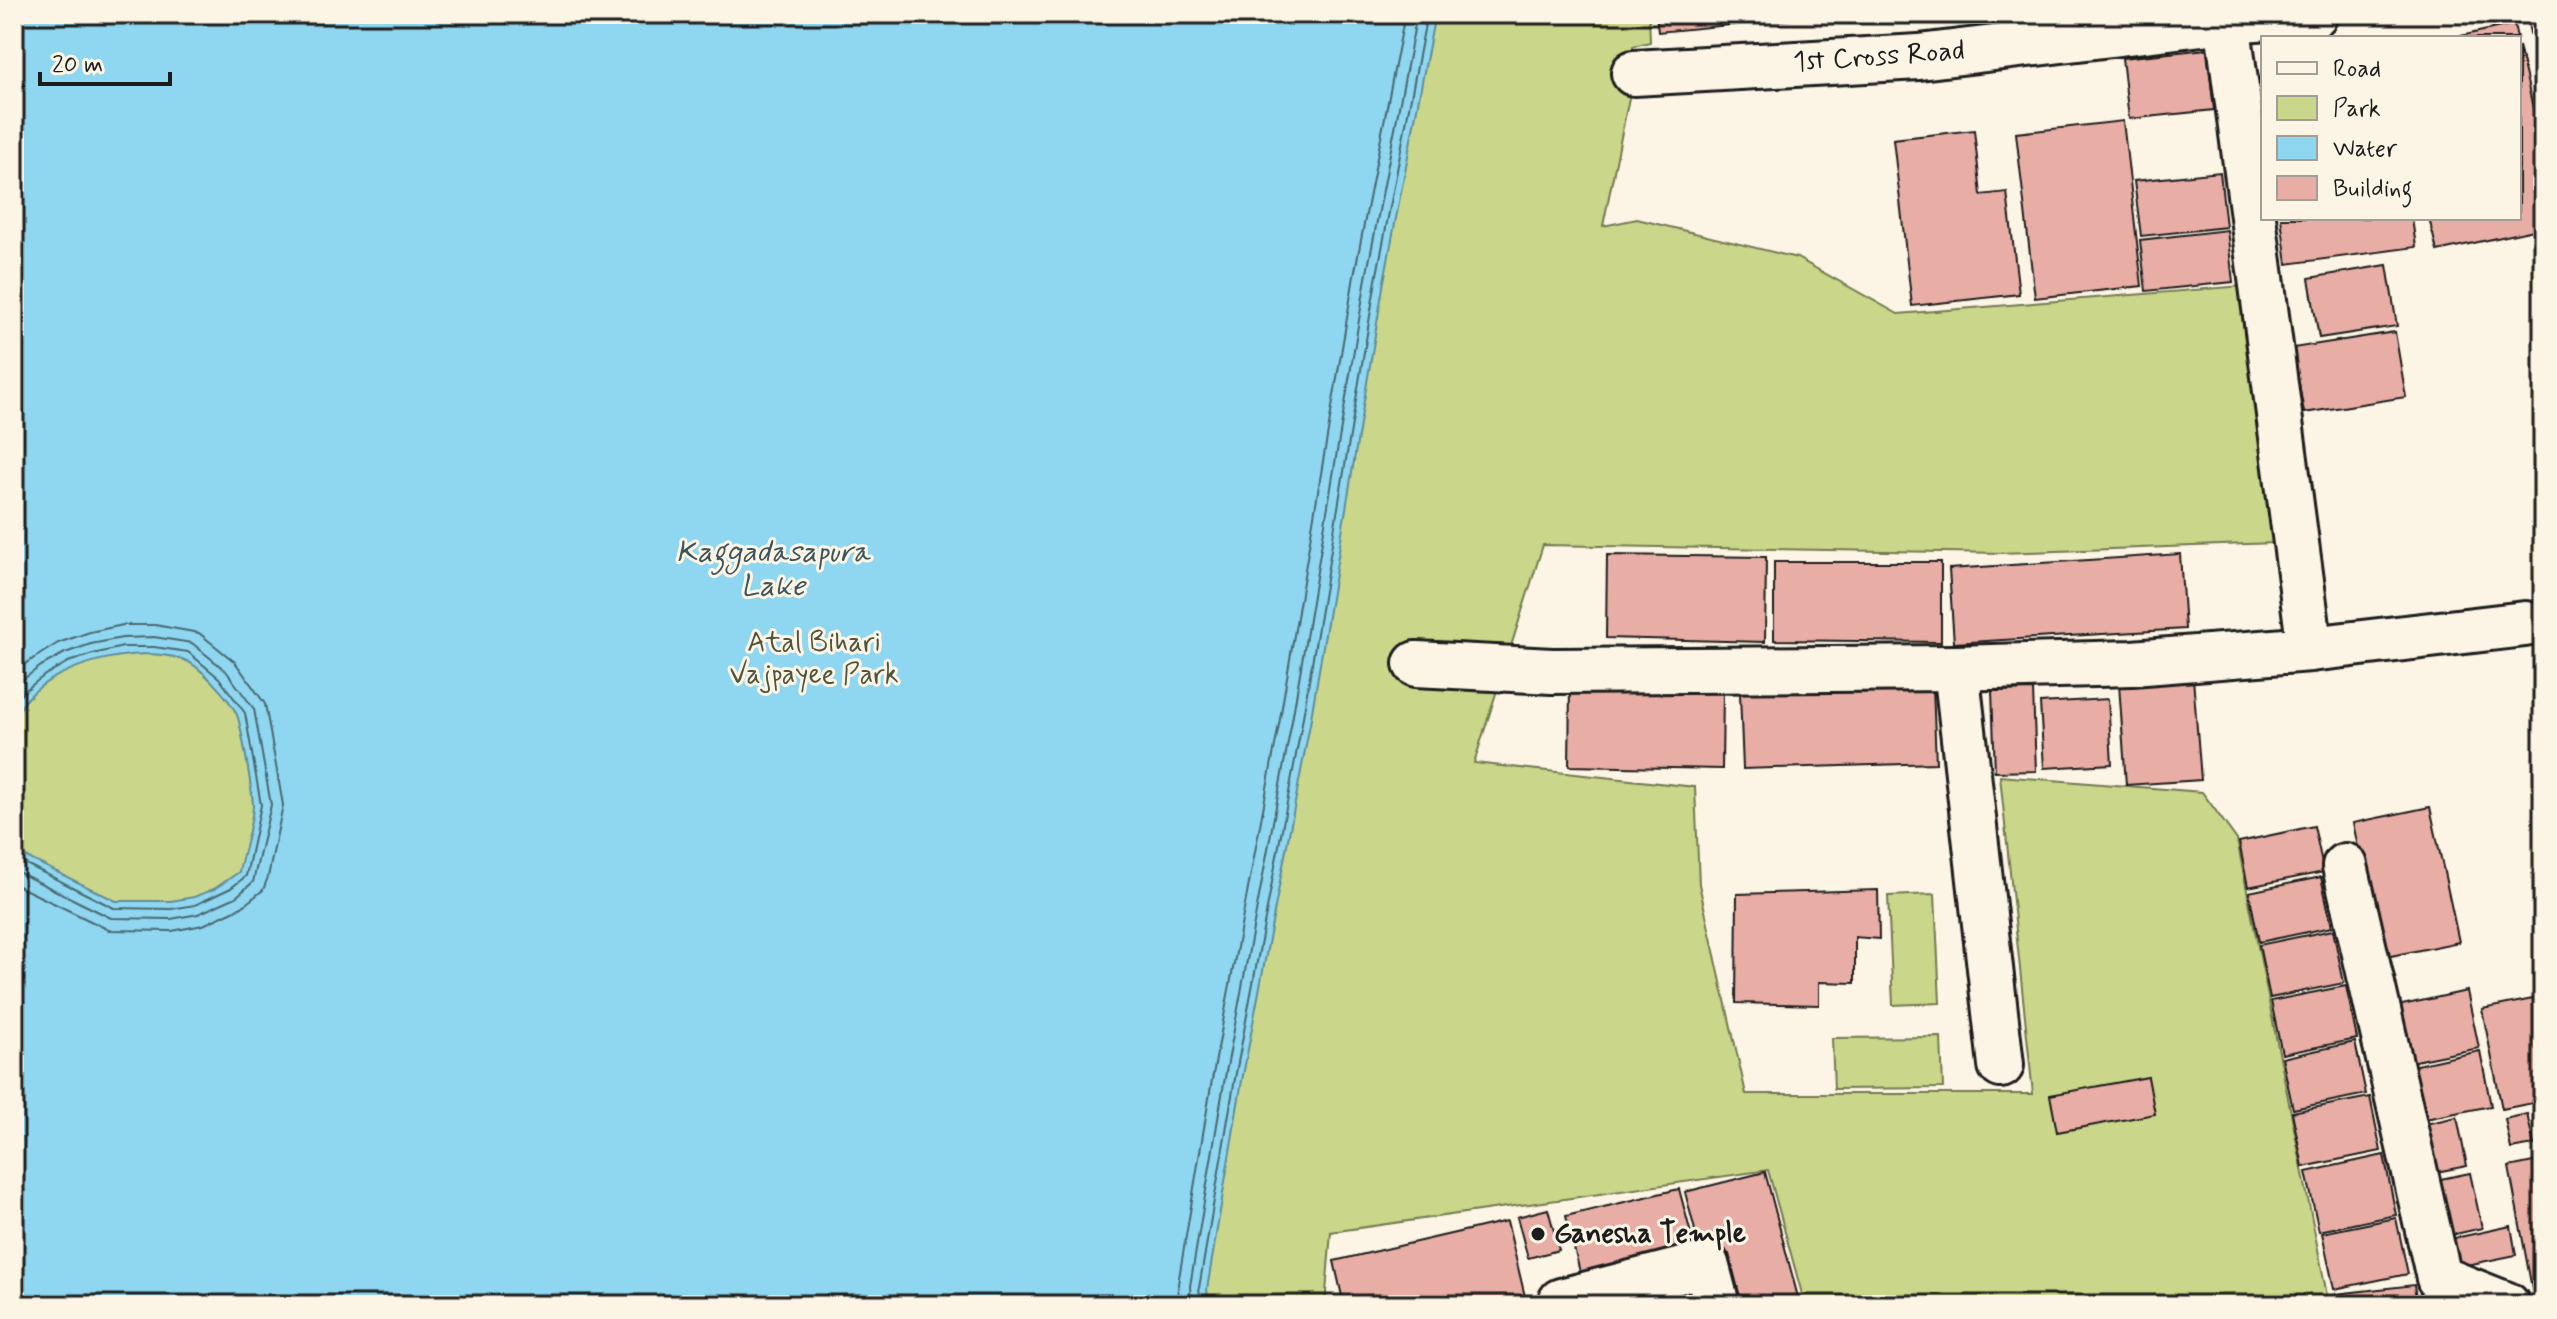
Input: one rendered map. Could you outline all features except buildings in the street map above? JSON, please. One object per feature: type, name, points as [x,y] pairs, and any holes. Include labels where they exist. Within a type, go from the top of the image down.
[{"type":"street","name":"1st Cross Road","points":[[1634,73],[1919,57],[2010,30],[2315,14]]},
{"type":"street","points":[[2227,20],[2310,649]]},
{"type":"street","points":[[1416,664],[1552,671],[1956,668],[2132,663],[2310,649],[2525,624]]},
{"type":"street","points":[[1956,668],[2001,1065]]},
{"type":"street","points":[[2345,866],[2439,1278],[2507,1305]]},
{"type":"street","points":[[1562,1305],[1561,1301],[1706,1264],[1717,1305]]},
{"type":"green space","name":"Kaggadasapura Lake","points":[[14,14],[1649,14],[1650,42],[1633,46],[1634,73],[1603,226],[1637,219],[1797,258],[1898,314],[2243,286],[2275,543],[2001,553],[1543,545],[1474,763],[1695,787],[1699,884],[1746,1094],[2033,1094],[2000,776],[2202,792],[2237,840],[2329,1305],[1805,1305],[1768,1170],[1331,1232],[1325,1305],[14,1305]]},
{"type":"green space","points":[[1935,894],[1940,1003],[1893,1005],[1888,896]]},
{"type":"green space","points":[[1941,1037],[1943,1088],[1834,1089],[1832,1038]]},
{"type":"water","name":"Kaggadasapura Lake","points":[[14,14],[1435,14],[1384,281],[1310,724],[1241,1086],[1207,1289],[1209,1305],[14,1305],[14,848],[26,857],[116,901],[171,901],[194,897],[214,889],[239,872],[253,806],[237,715],[213,683],[182,659],[143,654],[100,660],[78,667],[42,686],[26,700],[14,719]]},
{"type":"place","name":"Ganesha Temple","points":[[1538,1234]]},
{"type":"park label","name":"Atal Bihari Vajpayee Park","points":[[814,659]]}]
